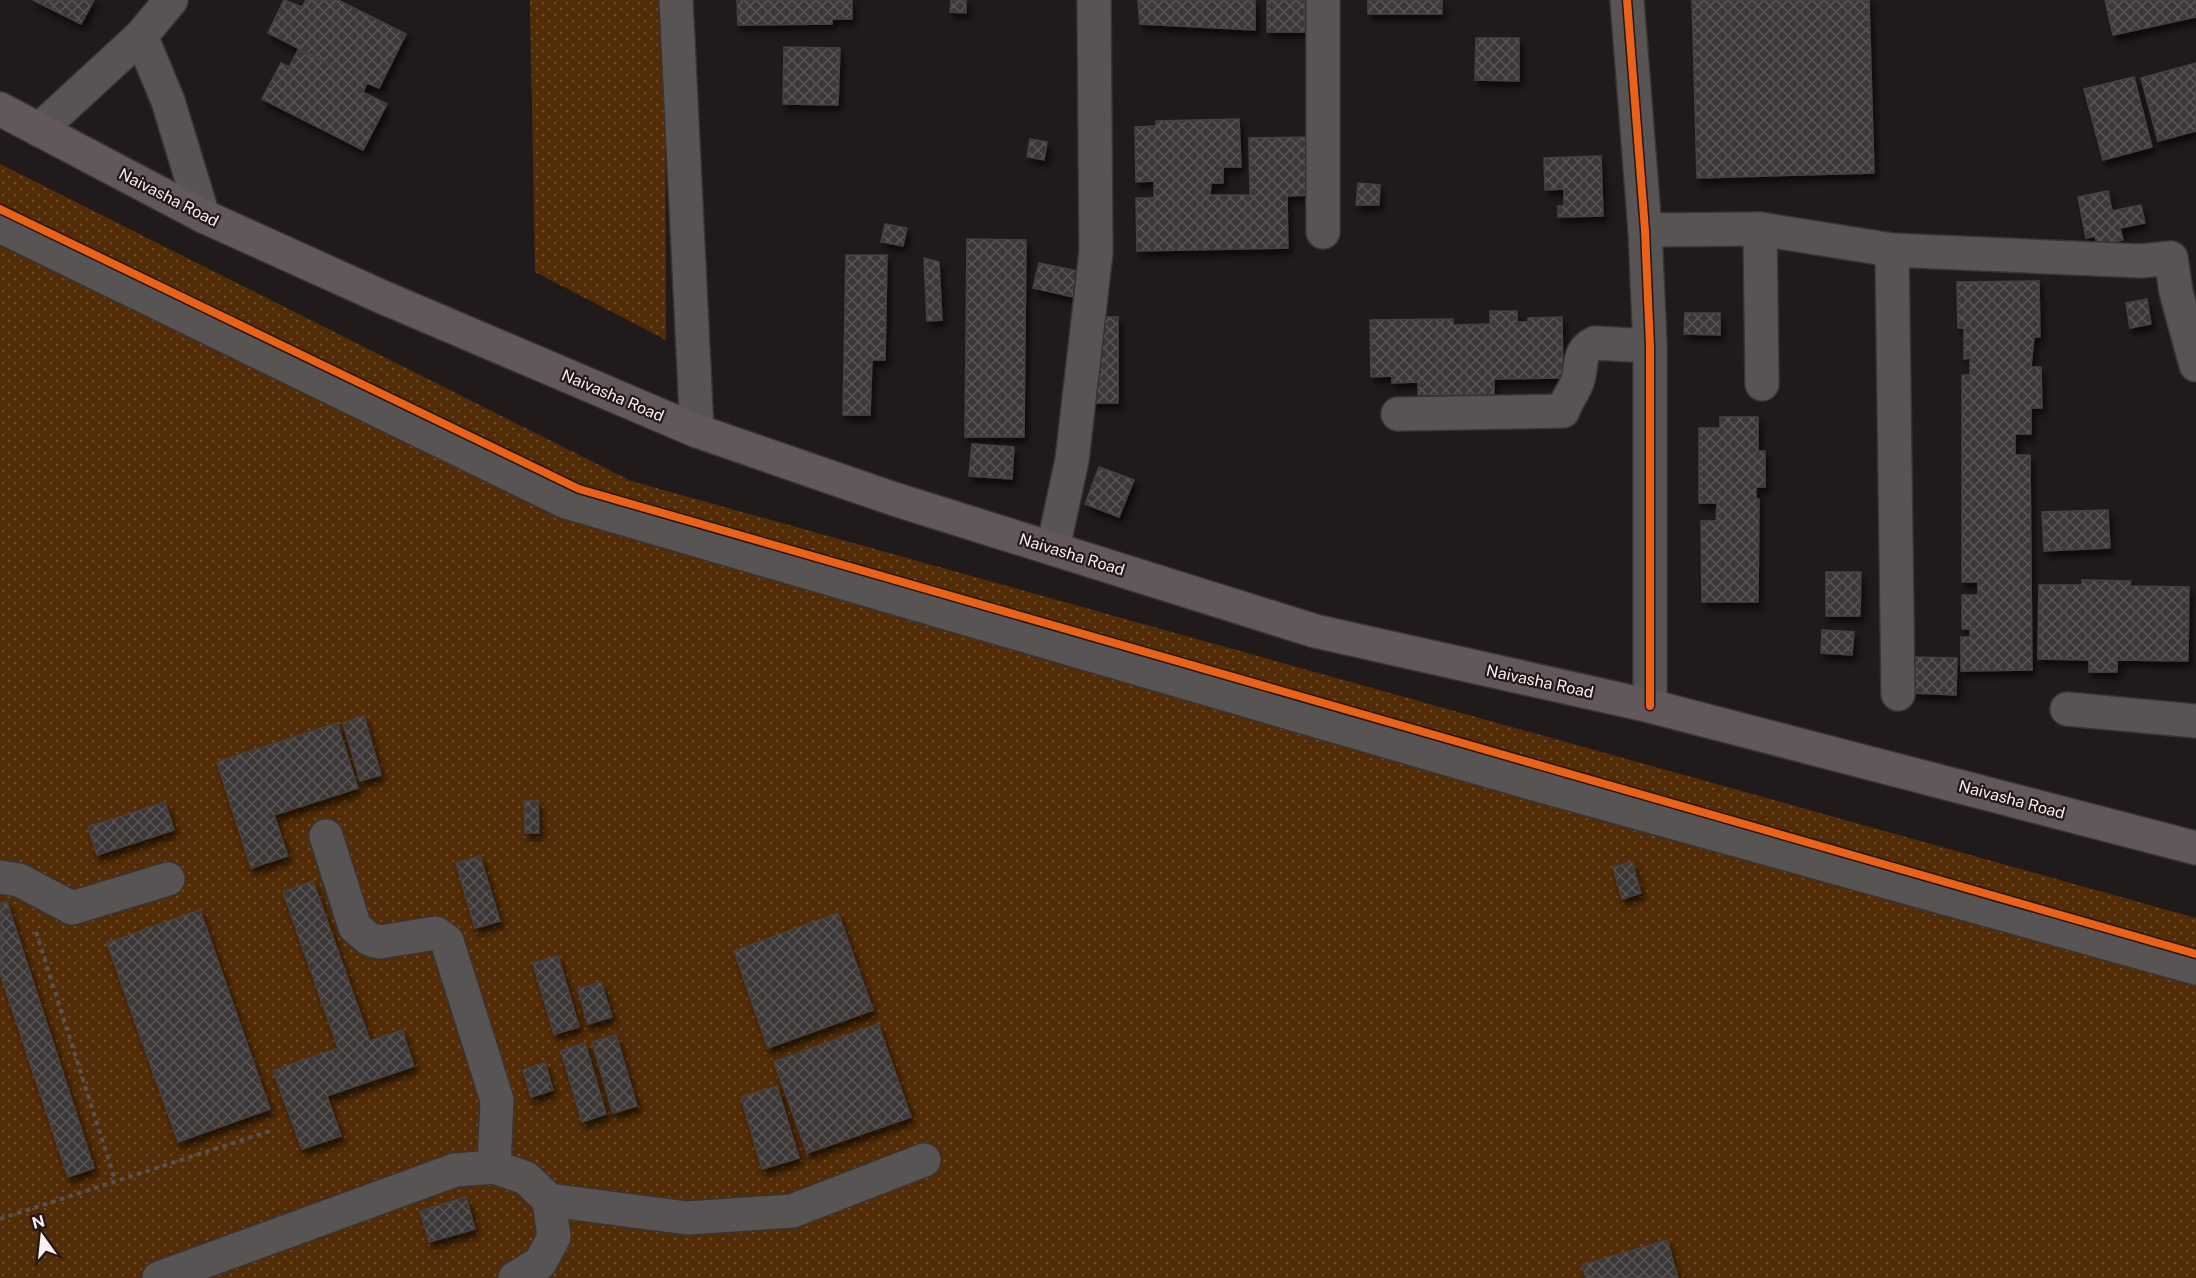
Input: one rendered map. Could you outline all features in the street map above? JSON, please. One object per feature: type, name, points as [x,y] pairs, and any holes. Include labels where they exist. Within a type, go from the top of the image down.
[{"type":"main road","name":"Naivasha Road","points":[[0,109],[203,216],[380,296],[697,431],[894,499],[1315,631],[1650,706],[2196,848]]},
{"type":"street","points":[[39,130],[141,36],[171,0]]},
{"type":"street","points":[[676,0],[697,431]]},
{"type":"street","points":[[1053,548],[1072,460],[1096,252],[1094,0]]},
{"type":"street","points":[[1323,0],[1323,232]]},
{"type":"street","points":[[1627,0],[1645,230],[1650,346],[1650,706]]},
{"type":"street","points":[[141,36],[168,101],[203,216]]},
{"type":"street","points":[[0,226],[566,502],[1494,773],[2196,968]]},
{"type":"street","points":[[1645,230],[1760,229],[1892,250],[2141,261],[2171,258],[2176,292],[2196,365]]},
{"type":"street","points":[[1760,229],[1762,384]]},
{"type":"street","points":[[1892,250],[1898,694]]},
{"type":"street","points":[[1398,414],[1563,411],[1570,392],[1576,385],[1582,353],[1587,347],[1595,344],[1650,346]]},
{"type":"street","points":[[2067,709],[2196,722]]},
{"type":"street","points":[[326,836],[354,927],[369,939],[380,942],[436,933],[447,941],[497,1100],[494,1167]]},
{"type":"street","points":[[10,878],[72,908],[168,879]]},
{"type":"street","points":[[159,1278],[455,1170],[494,1167],[526,1178],[549,1200],[687,1218],[792,1211],[924,1160]]},
{"type":"street","points":[[515,1278],[540,1263],[554,1237],[549,1200]]},
{"type":"path","points":[[10,878],[115,1180]]},
{"type":"path","points":[[0,1219],[273,1130]]},
{"type":"shaded area","points":[[530,0],[665,0],[666,340],[535,272]]},
{"type":"shaded area","points":[[0,164],[631,481],[2196,918],[2196,1278],[0,1278]]},
{"type":"building","points":[[33,0],[94,0],[81,24]]},
{"type":"building","points":[[284,0],[302,7],[306,0],[338,0],[406,34],[379,88],[367,83],[363,92],[387,104],[363,150],[262,99],[281,63],[289,67],[298,50],[331,65],[268,33]]},
{"type":"building","points":[[737,0],[852,0],[852,19],[832,19],[832,24],[738,25]]},
{"type":"building","points":[[951,0],[966,0],[966,13],[950,12]]},
{"type":"building","points":[[1138,0],[1255,0],[1255,30],[1140,24]]},
{"type":"building","points":[[1267,0],[1305,0],[1305,32],[1267,32]]},
{"type":"building","points":[[1368,0],[1442,0],[1442,14],[1368,14]]},
{"type":"building","points":[[1692,0],[1869,0],[1874,173],[1697,178]]},
{"type":"building","points":[[2105,0],[2196,0],[2196,17],[2113,35]]},
{"type":"building","points":[[1476,38],[1519,38],[1519,81],[1475,80]]},
{"type":"building","points":[[784,47],[840,48],[838,105],[783,104]]},
{"type":"building","points":[[2196,63],[2196,131],[2158,141],[2141,78]]},
{"type":"building","points":[[2134,77],[2152,147],[2103,160],[2084,89]]},
{"type":"building","points":[[1239,119],[1241,167],[1223,167],[1223,183],[1211,183],[1210,195],[1250,195],[1249,138],[1312,137],[1313,195],[1287,196],[1288,248],[1137,251],[1136,198],[1154,198],[1154,181],[1136,182],[1135,127],[1156,126],[1156,121]]},
{"type":"building","points":[[1030,139],[1047,142],[1044,160],[1027,157]]},
{"type":"building","points":[[1601,156],[1603,216],[1558,217],[1558,206],[1564,206],[1564,189],[1545,190],[1544,158]]},
{"type":"building","points":[[1358,183],[1380,185],[1379,205],[1356,205]]},
{"type":"building","points":[[2108,191],[2112,211],[2141,205],[2145,223],[2120,228],[2123,240],[2097,245],[2095,236],[2086,238],[2078,197]]},
{"type":"building","points":[[885,224],[907,228],[903,246],[881,242]]},
{"type":"building","points":[[967,239],[1026,240],[1024,437],[965,437]]},
{"type":"building","points":[[846,255],[887,255],[885,360],[872,360],[870,415],[843,415]]},
{"type":"building","points":[[924,258],[939,262],[942,320],[927,321]]},
{"type":"building","points":[[1039,263],[1083,272],[1078,298],[1033,288]]},
{"type":"building","points":[[2039,281],[2040,337],[2034,337],[2031,367],[2041,367],[2042,408],[2031,408],[2031,434],[2015,434],[2015,455],[2030,455],[2032,670],[1961,671],[1961,637],[1970,637],[1970,629],[1962,629],[1962,595],[1978,595],[1978,582],[1962,582],[1962,375],[1970,375],[1970,358],[1964,359],[1964,328],[1958,328],[1957,282]]},
{"type":"building","points":[[2147,299],[2151,324],[2130,328],[2126,303]]},
{"type":"building","points":[[1490,311],[1517,311],[1517,322],[1528,322],[1528,318],[1562,317],[1563,378],[1494,379],[1494,394],[1418,395],[1418,382],[1392,383],[1392,376],[1371,377],[1370,320],[1453,319],[1453,325],[1490,324]]},
{"type":"building","points":[[1685,313],[1720,313],[1720,335],[1684,334]]},
{"type":"building","points":[[1089,317],[1118,317],[1118,403],[1089,403]]},
{"type":"building","points":[[1720,417],[1758,417],[1758,451],[1765,451],[1765,487],[1756,487],[1756,499],[1759,499],[1758,602],[1702,602],[1701,521],[1716,521],[1717,503],[1699,503],[1699,428],[1720,428]]},
{"type":"building","points":[[972,444],[1014,447],[1012,479],[969,476]]},
{"type":"building","points":[[1099,467],[1134,480],[1119,517],[1085,504]]},
{"type":"building","points":[[2108,510],[2110,548],[2044,551],[2042,512]]},
{"type":"building","points":[[1826,572],[1861,572],[1860,616],[1826,616]]},
{"type":"building","points":[[2082,580],[2131,581],[2130,586],[2189,587],[2188,661],[2117,660],[2117,672],[2089,672],[2089,660],[2038,659],[2039,585],[2082,585]]},
{"type":"building","points":[[1822,630],[1854,632],[1852,655],[1821,653]]},
{"type":"building","points":[[1914,657],[1957,658],[1956,695],[1912,693]]},
{"type":"building","points":[[364,716],[381,775],[360,781],[343,723]]},
{"type":"building","points":[[337,723],[358,788],[274,815],[288,856],[251,868],[217,762]]},
{"type":"building","points":[[524,801],[538,801],[539,833],[525,833]]},
{"type":"building","points":[[165,802],[174,830],[97,855],[88,827]]},
{"type":"building","points":[[480,856],[500,921],[475,928],[456,863]]},
{"type":"building","points":[[1632,862],[1641,893],[1622,899],[1613,867]]},
{"type":"building","points":[[313,881],[370,1041],[402,1030],[414,1066],[327,1096],[341,1136],[302,1149],[273,1071],[338,1048],[283,892]]},
{"type":"building","points":[[7,902],[94,1168],[68,1177],[0,973],[0,904]]},
{"type":"building","points":[[200,910],[270,1109],[178,1142],[107,943]]},
{"type":"building","points":[[838,913],[873,1010],[768,1048],[734,951]]},
{"type":"building","points":[[558,956],[579,1027],[554,1034],[533,963]]},
{"type":"building","points":[[601,982],[612,1017],[588,1024],[578,989]]},
{"type":"building","points":[[878,1024],[911,1117],[807,1153],[774,1062]]},
{"type":"building","points":[[616,1035],[637,1106],[613,1113],[592,1042]]},
{"type":"building","points":[[585,1043],[606,1114],[582,1122],[561,1051]]},
{"type":"building","points":[[545,1063],[553,1090],[531,1097],[523,1070]]},
{"type":"building","points":[[777,1086],[799,1158],[762,1169],[741,1097]]},
{"type":"building","points":[[466,1197],[475,1229],[429,1242],[420,1211]]},
{"type":"building","points":[[1667,1240],[1678,1278],[1586,1278],[1582,1265]]},
{"type":"cycle path","points":[[1627,0],[1645,230],[1650,346],[1650,706]]},
{"type":"cycle path","points":[[0,209],[579,489],[2196,954]]}]
